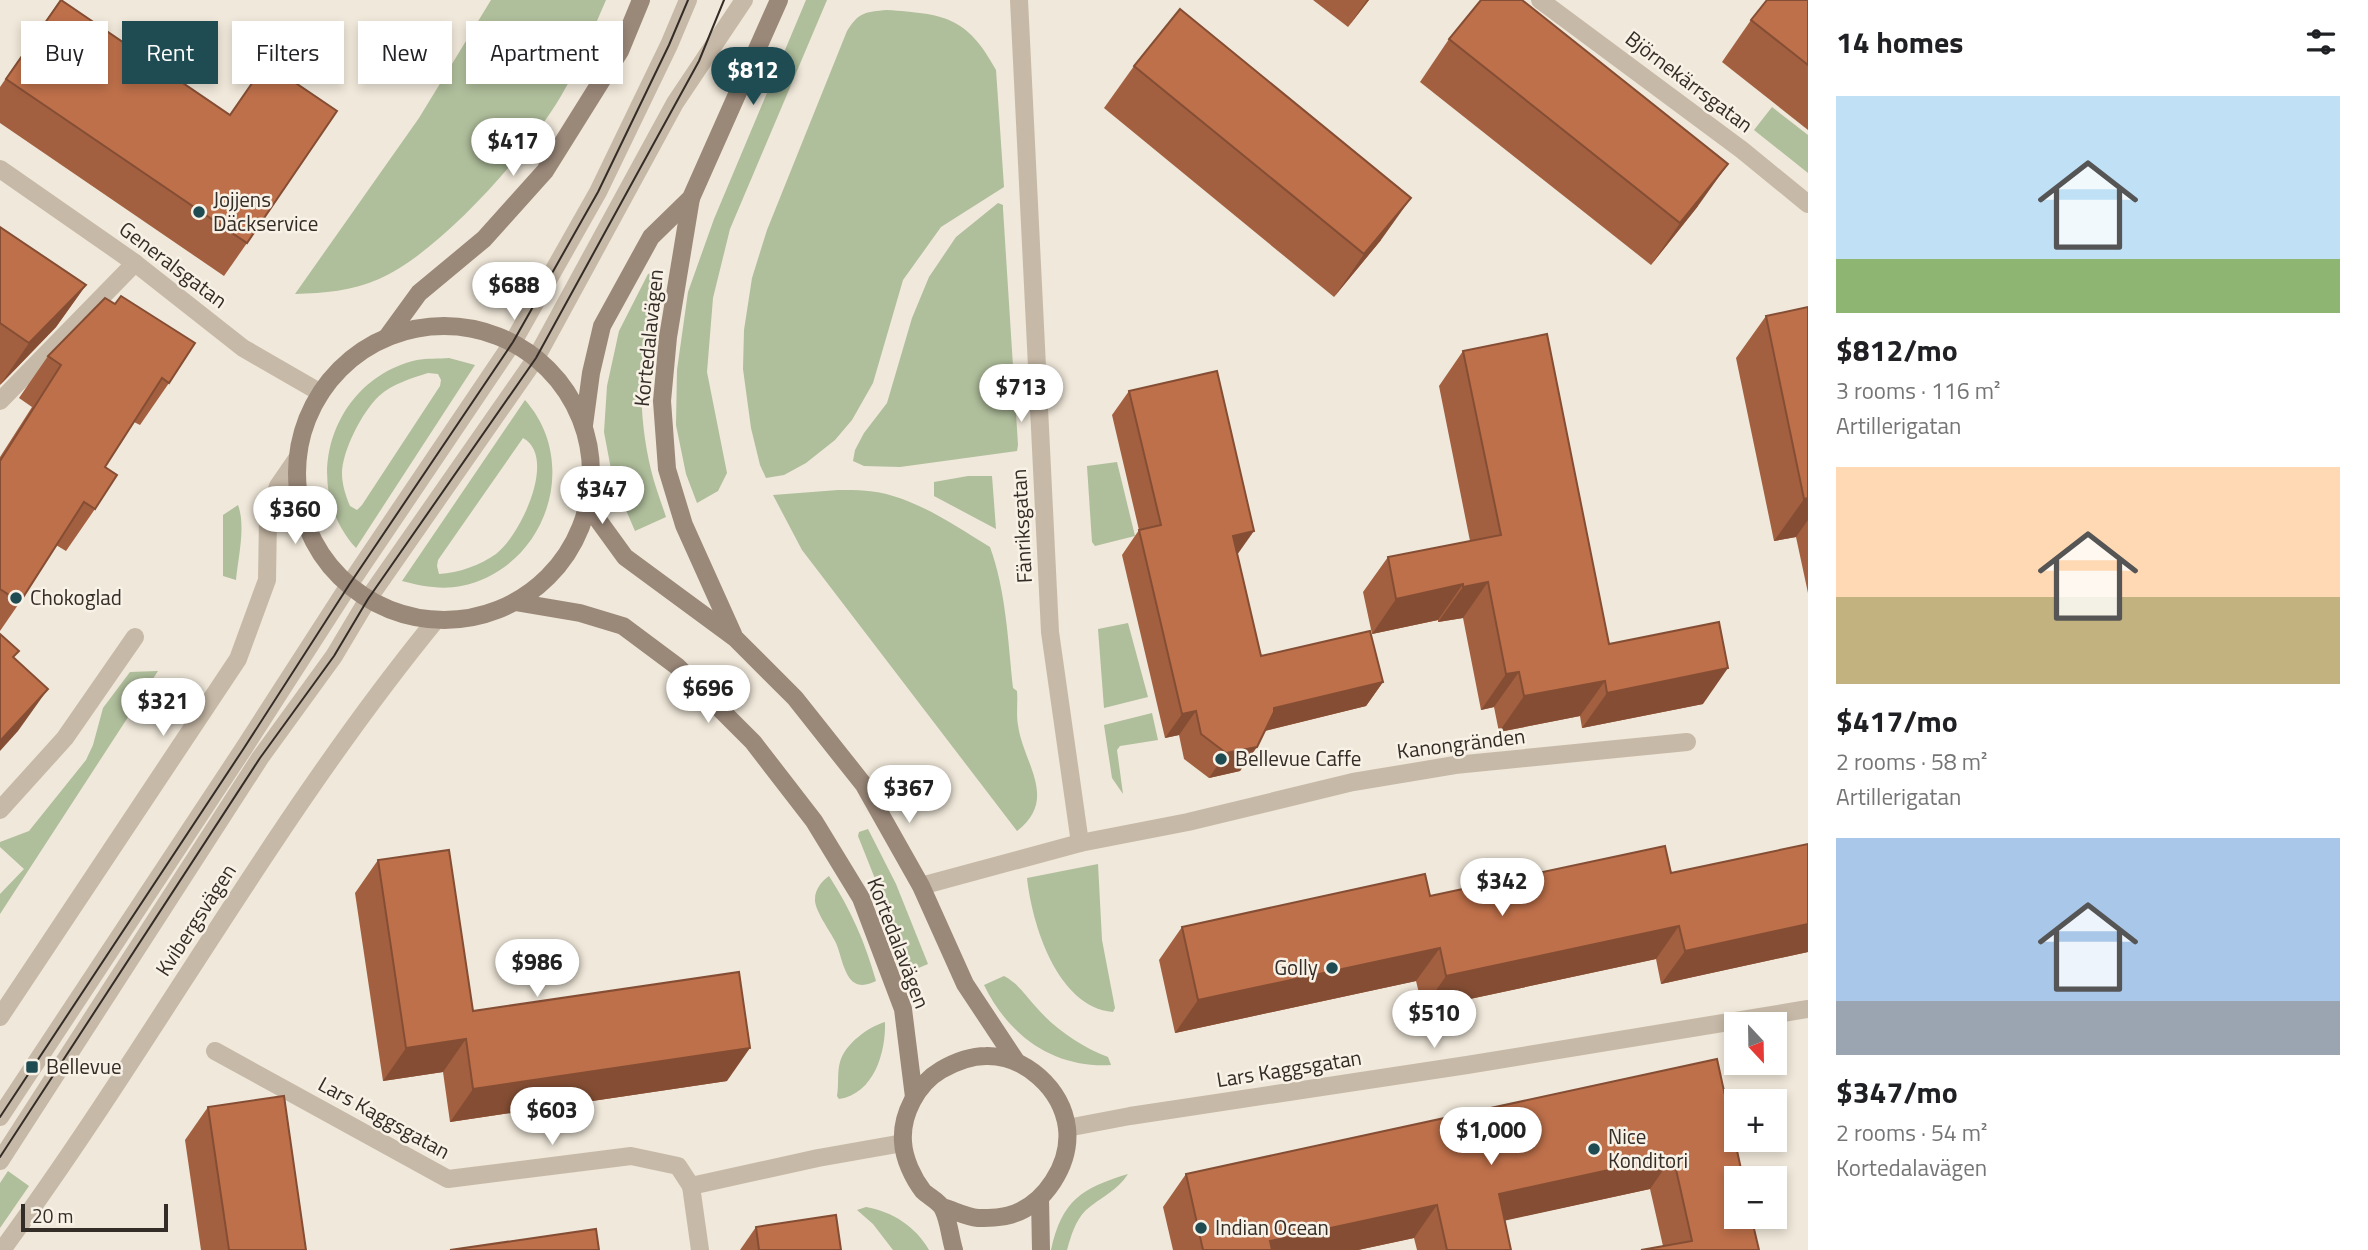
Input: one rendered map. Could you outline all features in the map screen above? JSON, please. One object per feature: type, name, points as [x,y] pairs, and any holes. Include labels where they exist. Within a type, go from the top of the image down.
[{"type":"main road","points":[[386,338],[419,293],[484,239],[545,171],[620,51],[641,0]]},
{"type":"main road","points":[[584,425],[591,373],[602,326],[651,237],[691,198],[779,0]]},
{"type":"main road","name":"Kortedalavägen","points":[[691,198],[668,337],[662,401],[667,469],[684,525],[735,638]]},
{"type":"main road","points":[[450,326],[482,331],[513,342],[536,358],[562,384],[584,425],[592,465],[588,506],[578,535],[562,562],[541,584],[515,602],[469,618],[436,620],[402,614],[368,599],[349,586],[322,555],[304,518],[297,478],[298,457],[306,424],[321,393],[349,360],[386,338],[417,328],[450,326]]},
{"type":"main road","name":"Kortedalavägen","points":[[588,506],[625,556],[735,638],[794,698],[864,785],[921,886],[965,984],[1016,1062]]},
{"type":"main road","name":"Kortedalavägen","points":[[515,602],[580,613],[624,626],[678,667],[753,742],[814,821],[861,898],[904,1009],[914,1097]]},
{"type":"main road","name":"Kortedalavägen","points":[[987,1055],[1016,1062],[1041,1077],[1058,1100],[1067,1128],[1065,1153],[1056,1178],[1040,1198],[1010,1215],[975,1218],[942,1206],[924,1192],[911,1172],[903,1143],[904,1122],[914,1097],[933,1075],[958,1060],[987,1055]]},
{"type":"main road","points":[[1040,1198],[1041,1250]]},
{"type":"main road","points":[[942,1206],[954,1250]]},
{"type":"street","points":[[0,1117],[513,342],[598,192],[688,0]]},
{"type":"street","points":[[0,1161],[260,758],[334,656],[368,599],[536,358],[675,103],[744,0]]},
{"type":"street","name":"Fänriksgatan","points":[[1019,0],[1050,632],[1080,843]]},
{"type":"street","name":"Björnekärrsgatan","points":[[1540,0],[1742,150],[1808,204]]},
{"type":"street","name":"Generalsgatan","points":[[0,169],[135,263],[243,348],[321,393]]},
{"type":"street","points":[[0,401],[135,263]]},
{"type":"street","points":[[0,1017],[238,659],[267,580],[268,518],[271,507],[278,486],[298,457]]},
{"type":"street","name":"Kvibergsvägen","points":[[2,1250],[52,1182],[312,785],[382,687],[436,620]]},
{"type":"street","points":[[0,810],[65,738],[135,637]]},
{"type":"street","name":"Kanongränden","points":[[1080,843],[1188,822],[1353,782],[1455,765],[1687,742]]},
{"type":"street","points":[[921,886],[1080,843]]},
{"type":"street","name":"Lars Kaggsgatan","points":[[1067,1128],[1808,1009]]},
{"type":"street","name":"Lars Kaggsgatan","points":[[215,1051],[448,1179],[631,1156],[678,1166],[691,1186]]},
{"type":"street","points":[[699,1250],[691,1186],[818,1158],[903,1143]]},
{"type":"green space","points":[[491,0],[606,0],[597,21],[478,21]]},
{"type":"green space","points":[[806,0],[827,0],[730,229],[713,298],[707,372],[727,473],[718,491],[697,503],[686,474],[676,425],[677,370],[688,292],[714,219]]},
{"type":"green space","points":[[887,10],[924,13],[952,21],[975,38],[985,52],[996,70],[1004,187],[941,227],[903,280],[873,383],[852,420],[835,440],[806,463],[784,475],[766,478],[751,428],[743,369],[744,330],[752,278],[767,230],[847,31],[863,14]]},
{"type":"green space","points":[[466,41],[466,84],[568,84],[546,119],[504,173],[480,200],[428,248],[403,266],[359,286],[338,291],[295,294],[419,118],[440,84],[452,84],[452,64]]},
{"type":"green space","points":[[1772,107],[1808,135],[1808,173],[1754,130]]},
{"type":"green space","points":[[998,203],[1003,205],[1017,451],[900,467],[864,466],[853,461],[855,450],[864,433],[887,403],[912,318],[929,277],[956,237]]},
{"type":"green space","points":[[654,272],[659,275],[643,347],[641,397],[651,470],[666,517],[635,531],[613,480],[604,432],[607,386],[619,331],[648,274]]},
{"type":"green space","points":[[449,358],[475,365],[356,548],[338,523],[329,495],[327,466],[333,438],[345,411],[363,389],[388,371],[417,360]],"holes":[[[428,373],[438,374],[440,386],[362,505],[357,510],[350,506],[343,482],[343,465],[349,443],[366,412],[379,396],[396,385]]]},
{"type":"green space","points":[[525,400],[542,426],[551,454],[552,482],[546,511],[533,537],[514,559],[490,576],[461,586],[431,587],[402,581]],"holes":[[[523,438],[533,448],[537,462],[532,496],[505,545],[496,554],[476,565],[439,574],[438,560]]]},
{"type":"green space","points":[[1117,462],[1135,536],[1095,546],[1092,542],[1087,466]]},
{"type":"green space","points":[[968,476],[992,476],[996,529],[934,496],[934,482]]},
{"type":"green space","points":[[838,490],[872,491],[906,500],[943,518],[990,547],[1003,599],[1013,688],[1017,691],[1018,725],[1037,793],[1036,806],[1029,819],[1017,831],[802,550],[773,495]]},
{"type":"green space","points":[[238,505],[241,532],[236,580],[223,576],[223,515]]},
{"type":"green space","points":[[1128,623],[1148,697],[1104,708],[1098,629]]},
{"type":"green space","points":[[158,671],[0,914],[0,894],[24,869],[0,847],[0,842],[29,831],[86,760],[103,708],[130,672]]},
{"type":"green space","points":[[1152,713],[1158,740],[1120,746],[1117,750],[1123,794],[1112,778],[1104,725]]},
{"type":"green space","points":[[868,829],[896,884],[928,964],[909,972],[899,939],[858,836],[859,832]]},
{"type":"green space","points":[[1098,864],[1102,940],[1115,1008],[1113,1012],[1093,1007],[1062,980],[1042,939],[1027,878]]},
{"type":"green space","points":[[829,876],[857,927],[876,981],[863,985],[851,980],[845,971],[836,943],[817,909],[816,892]]},
{"type":"green space","points":[[1004,976],[1018,986],[1043,1015],[1078,1042],[1108,1057],[1111,1065],[1070,1061],[1035,1045],[1020,1034],[994,1003],[984,985]]},
{"type":"green space","points":[[885,1022],[883,1046],[876,1070],[861,1089],[839,1099],[839,1070],[843,1055],[858,1037]]},
{"type":"green space","points":[[8,1171],[29,1186],[0,1228],[0,1183]]},
{"type":"green space","points":[[1128,1174],[1114,1189],[1082,1214],[1067,1250],[1051,1250],[1061,1219],[1076,1198],[1098,1185]]},
{"type":"green space","points":[[866,1207],[885,1212],[902,1221],[917,1234],[929,1250],[893,1250],[873,1224],[857,1210]]},
{"type":"building","points":[[61,0],[92,21],[46,21]]},
{"type":"building","points":[[1481,0],[1522,0],[1728,164],[1680,223],[1449,39]]},
{"type":"building","points":[[1767,0],[1808,0],[1808,65],[1751,20]]},
{"type":"building","points":[[1180,9],[1411,198],[1364,254],[1134,66]]},
{"type":"building","points":[[108,32],[122,42],[122,84],[184,84],[230,115],[251,84],[297,84],[337,111],[247,243],[6,79],[21,57],[21,84],[108,84]]},
{"type":"building","points":[[0,227],[86,285],[29,343],[0,323]]},
{"type":"building","points":[[121,296],[195,343],[169,383],[162,378],[105,467],[117,475],[95,509],[84,502],[20,602],[0,589],[0,461],[61,365],[48,356],[105,298],[115,304]]},
{"type":"building","points":[[1808,307],[1808,498],[1804,499],[1766,316]]},
{"type":"building","points":[[1547,334],[1609,644],[1719,622],[1728,668],[1607,693],[1605,681],[1524,696],[1519,672],[1506,674],[1488,582],[1463,587],[1463,584],[1396,599],[1388,557],[1501,535],[1463,351]]},
{"type":"building","points":[[1217,371],[1254,531],[1233,536],[1261,656],[1370,631],[1383,682],[1274,708],[1257,747],[1226,753],[1201,734],[1196,711],[1182,714],[1139,530],[1161,525],[1129,391]]},
{"type":"building","points":[[0,634],[19,651],[13,657],[48,689],[0,741]]},
{"type":"building","points":[[1808,844],[1808,924],[1685,951],[1679,926],[1446,976],[1440,948],[1198,1000],[1182,927],[1425,874],[1430,896],[1665,846],[1671,873]]},
{"type":"building","points":[[449,850],[473,1011],[739,972],[750,1048],[473,1089],[466,1039],[406,1048],[378,860]]},
{"type":"building","points":[[1717,1059],[1724,1091],[1724,1152],[1737,1152],[1740,1166],[1724,1166],[1724,1229],[1754,1229],[1759,1250],[1641,1250],[1692,1241],[1673,1156],[1499,1194],[1511,1250],[1447,1250],[1437,1205],[1270,1241],[1272,1250],[1203,1250],[1186,1174]]},
{"type":"building","points":[[284,1096],[306,1250],[229,1250],[208,1107]]},
{"type":"building","points":[[836,1215],[841,1250],[759,1250],[756,1227]]},
{"type":"building","points":[[596,1229],[599,1250],[450,1250]]},
{"type":"tram line","points":[[0,1117],[349,585],[513,342],[598,192],[688,0]]},
{"type":"tram line","points":[[0,1157],[260,758],[334,656],[368,599],[536,358],[699,61],[724,0]]},
{"type":"place","name":"Jojjens Däckservice","points":[[199,212]]},
{"type":"place","name":"Chokoglad","points":[[16,598]]},
{"type":"place","name":"Bellevue Caffe","points":[[1221,759]]},
{"type":"place","name":"Golly","points":[[1332,968]]},
{"type":"place","name":"Bellevue","points":[[32,1067]]},
{"type":"place","name":"Nice Konditori","points":[[1594,1149]]},
{"type":"place","name":"Indian Ocean","points":[[1201,1228]]}]
